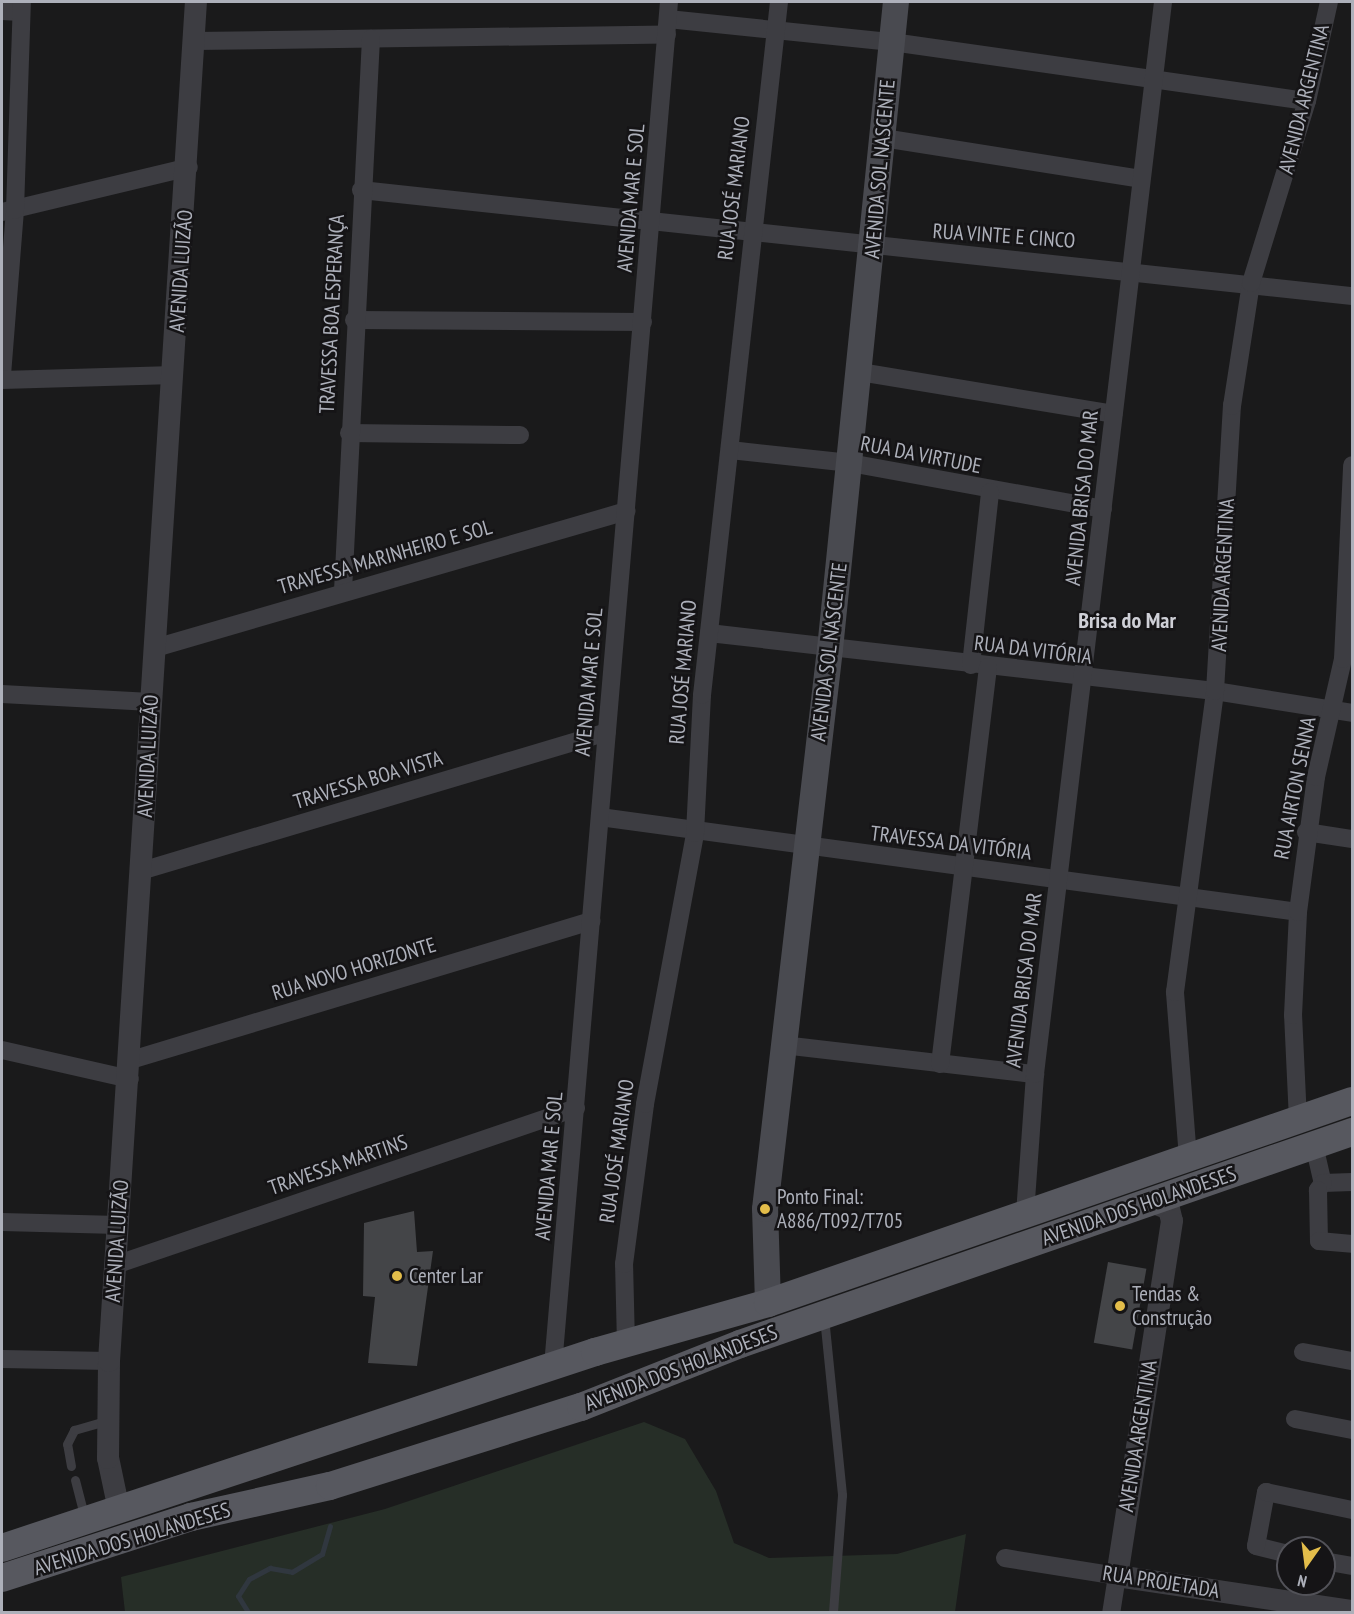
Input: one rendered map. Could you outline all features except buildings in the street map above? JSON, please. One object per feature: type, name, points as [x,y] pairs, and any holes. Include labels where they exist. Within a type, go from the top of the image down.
[{"type":"main road","name":"AVENIDA SOL NASCENTE","points":[[768,1303],[765,1209],[830,649],[873,248],[896,2]]},
{"type":"main road","name":"AVENIDA DOS HOLANDESES","points":[[2,1548],[553,1366],[768,1303],[1353,1101]]},
{"type":"main road","name":"AVENIDA DOS HOLANDESES","points":[[2,1578],[191,1517],[414,1462],[581,1407],[824,1315],[1353,1132]]},
{"type":"street","name":"AVENIDA LUIZÃO","points":[[119,1510],[108,1458],[109,1361],[130,1070],[151,702],[189,167],[196,2]]},
{"type":"street","name":"RUA JOSÉ MARIANO","points":[[626,1344],[624,1264],[645,1104],[695,833],[709,633],[730,450],[750,233],[779,2]]},
{"type":"street","name":"AVENIDA BRISA DO MAR","points":[[1025,1214],[1035,1074],[1086,679],[1129,268],[1155,82],[1163,2]]},
{"type":"street","name":"AVENIDA ARGENTINA","points":[[1188,1158],[1174,1035],[1215,691],[1232,406],[1251,283],[1307,101],[1329,2]]},
{"type":"street","points":[[2,11],[22,7],[8,211],[2,377],[174,375]]},
{"type":"street","points":[[195,41],[370,39],[668,18],[776,27],[892,42],[1155,82],[1307,101]]},
{"type":"street","name":"AVENIDA MAR E SOL","points":[[553,1366],[668,18]]},
{"type":"street","name":"TRAVESSA BOA ESPERANÇA","points":[[343,591],[354,320],[370,39]]},
{"type":"street","points":[[883,138],[1141,179]]},
{"type":"street","points":[[8,211],[189,167]]},
{"type":"street","name":"RUA VINTE E CINCO","points":[[361,190],[652,220],[873,248],[1129,268],[1353,296]]},
{"type":"street","points":[[354,320],[643,322]]},
{"type":"street","points":[[860,372],[1114,414]]},
{"type":"street","points":[[349,433],[520,435]]},
{"type":"street","name":"RUA DA VIRTUDE","points":[[730,450],[850,463],[990,492],[1103,509]]},
{"type":"street","name":"RUA AIRTON SENNA","points":[[1298,1120],[1293,1015],[1298,912],[1306,832],[1333,709],[1352,539],[1353,465]]},
{"type":"street","points":[[940,1064],[963,867],[980,666],[990,492]]},
{"type":"street","name":"TRAVESSA MARINHEIRO E SOL","points":[[155,648],[343,591],[627,511]]},
{"type":"street","name":"RUA DA VITÓRIA","points":[[709,633],[1086,679],[1215,691],[1353,712]]},
{"type":"street","points":[[2,694],[151,702]]},
{"type":"street","name":"TRAVESSA BOA VISTA","points":[[141,871],[607,732]]},
{"type":"street","name":"TRAVESSA DA VITÓRIA","points":[[600,816],[805,849],[1059,879],[1189,899],[1298,912]]},
{"type":"street","points":[[1306,832],[1353,839]]},
{"type":"street","name":"RUA NOVO HORIZONTE","points":[[2,1050],[130,1070],[591,921]]},
{"type":"street","points":[[783,1045],[1035,1074]]},
{"type":"street","name":"TRAVESSA MARTINS","points":[[115,1265],[576,1108]]},
{"type":"street","points":[[1314,1145],[1323,1183],[1318,1190],[1319,1241],[1353,1244]]},
{"type":"street","points":[[1323,1183],[1353,1182]]},
{"type":"street","name":"AVENIDA ARGENTINA","points":[[1111,1612],[1172,1221],[1169,1209],[1151,1202]]},
{"type":"street","points":[[2,1222],[118,1225]]},
{"type":"street","points":[[1303,1352],[1353,1361]]},
{"type":"street","points":[[2,1359],[109,1361]]},
{"type":"street","points":[[1295,1419],[1353,1430]]},
{"type":"street","points":[[1276,1551],[1256,1546],[1263,1497],[1270,1491],[1353,1510]]},
{"type":"street","name":"RUA PROJETADA","points":[[1005,1558],[1353,1611]]},
{"type":"street","points":[[1336,1563],[1353,1566]]},
{"type":"lane","points":[[824,1315],[830,1332],[842,1495],[833,1612]]},
{"type":"lane","points":[[71,1466],[67,1444],[74,1430],[108,1420]]},
{"type":"lane","points":[[75,1480],[86,1521]]},
{"type":"shaded area","points":[[644,1422],[685,1439],[716,1491],[734,1543],[769,1558],[897,1554],[966,1534],[955,1612],[125,1612],[121,1577],[385,1509]]},
{"type":"waterway","points":[[248,1612],[238,1596],[249,1579],[270,1568],[292,1572],[322,1554],[330,1526]]},
{"type":"place","name":"Ponto Final: A886/T092/T705","points":[[765,1209]]},
{"type":"place","name":"Center Lar","points":[[397,1276]]},
{"type":"place","name":"Tendas & Construção","points":[[1120,1306]]},
{"type":"district","name":"Brisa do Mar","points":[[1127,621]]}]
